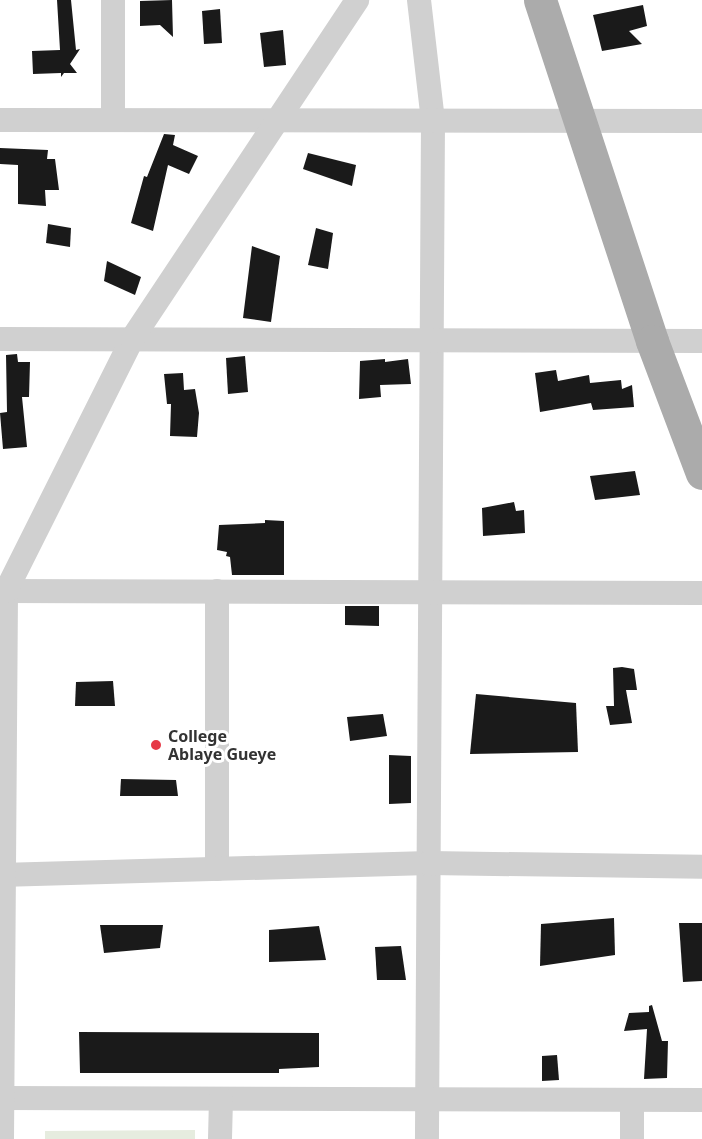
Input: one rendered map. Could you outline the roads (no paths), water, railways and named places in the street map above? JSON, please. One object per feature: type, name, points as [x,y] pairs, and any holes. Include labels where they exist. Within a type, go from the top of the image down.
[{"type":"main road","points":[[540,0],[652,341],[702,473]]},
{"type":"street","points":[[113,0],[113,120]]},
{"type":"street","points":[[2,1139],[3,591],[132,339],[357,0]]},
{"type":"street","points":[[419,0],[433,122],[427,1139]]},
{"type":"street","points":[[0,120],[702,121]]},
{"type":"street","points":[[0,339],[702,341]]},
{"type":"street","points":[[3,591],[702,593]]},
{"type":"street","points":[[217,869],[218,591]]},
{"type":"street","points":[[2,874],[429,863],[702,867]]},
{"type":"street","points":[[1,1098],[702,1100]]},
{"type":"street","points":[[220,1139],[221,1098]]},
{"type":"street","points":[[632,1100],[632,1139]]},
{"type":"place","name":"College Ablaye Gueye","points":[[156,745]]}]
